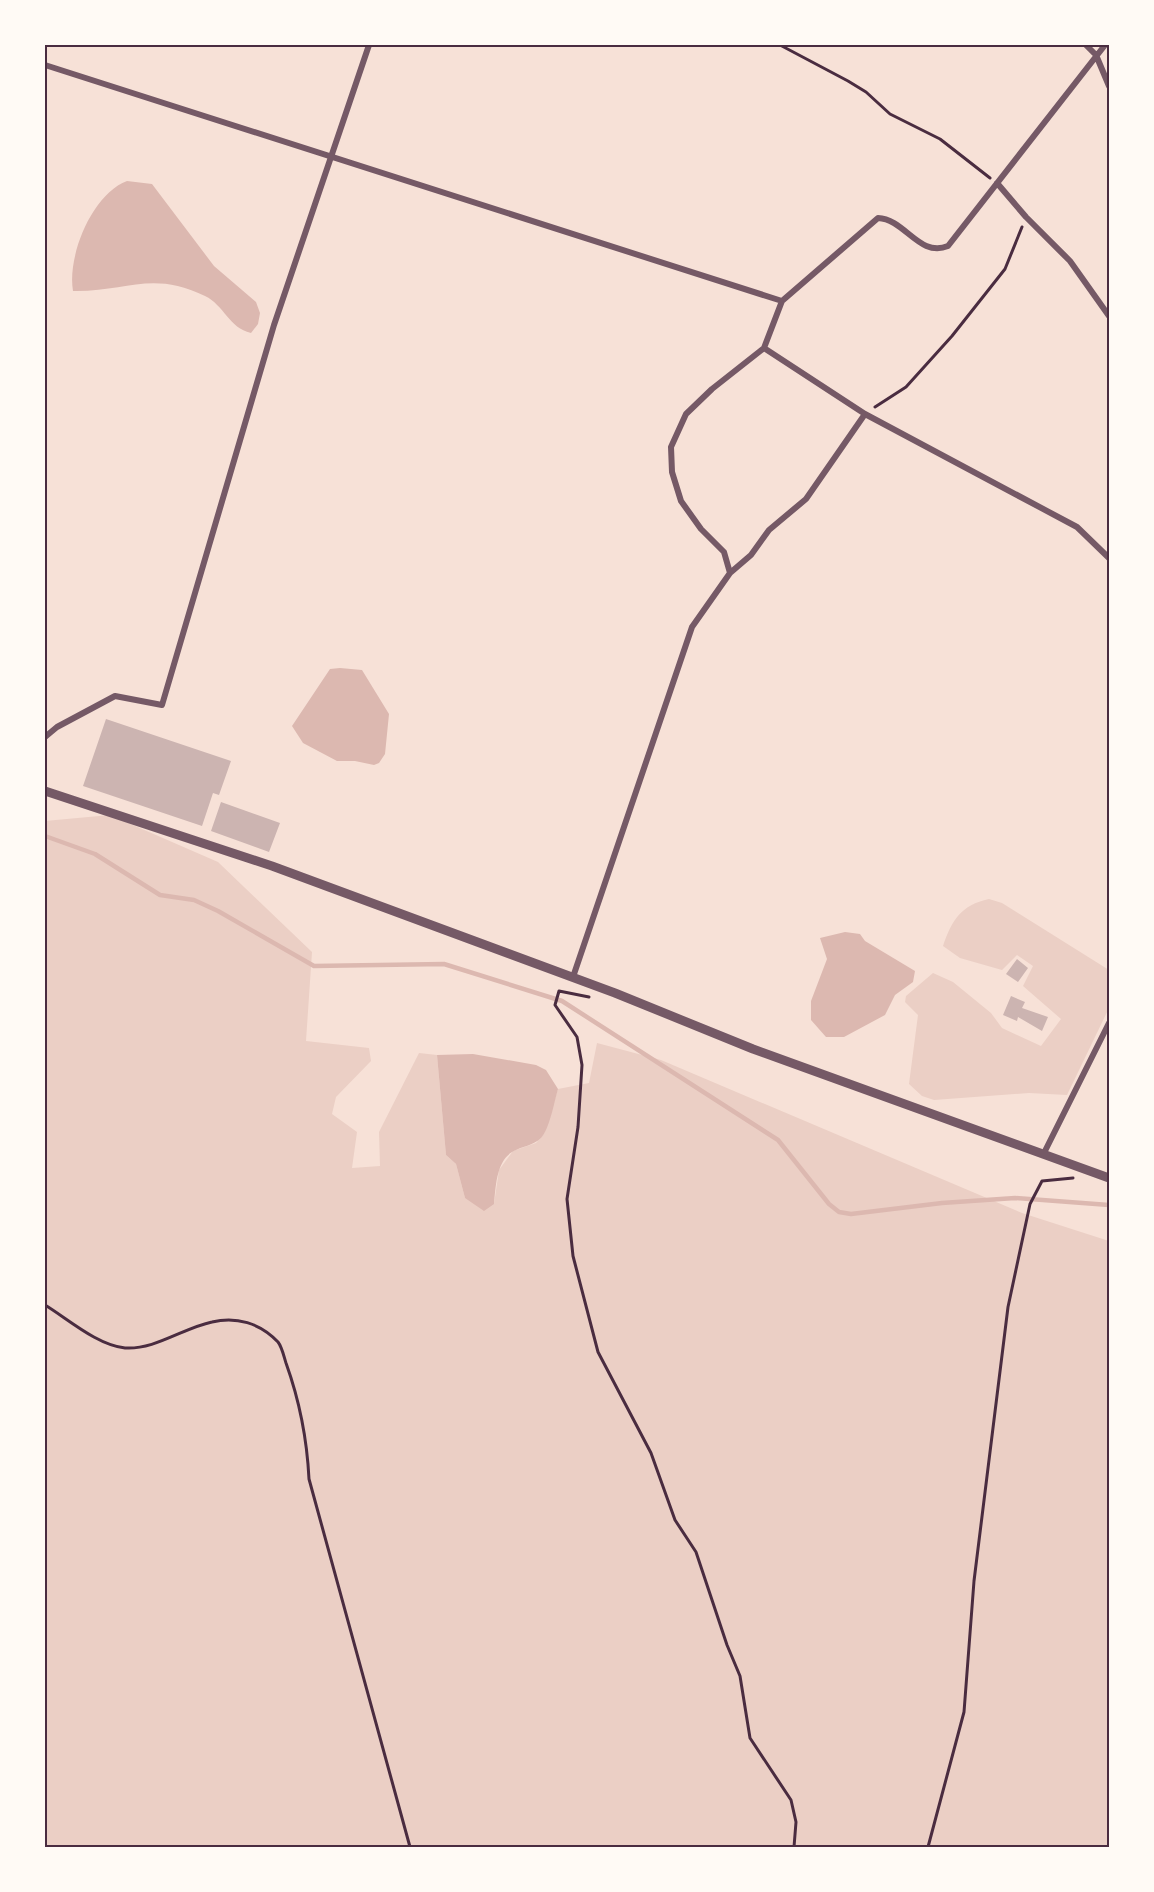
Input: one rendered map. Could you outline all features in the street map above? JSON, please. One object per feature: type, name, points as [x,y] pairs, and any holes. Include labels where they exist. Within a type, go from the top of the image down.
[{"type":"street","points":[[45,737],[57,727],[115,696],[162,705],[274,325],[369,45]]},
{"type":"street","points":[[1086,45],[1096,55],[1109,86]]},
{"type":"street","points":[[730,573],[723,552],[701,529],[681,501],[672,471],[671,447],[686,414],[712,389],[764,348],[782,301],[878,218],[887,220],[931,249],[939,250],[948,246],[1106,45]]},
{"type":"street","points":[[45,65],[782,301]]},
{"type":"street","points":[[997,183],[1026,217],[1070,261],[1109,316]]},
{"type":"street","points":[[764,348],[865,414],[1077,527],[1109,558]]},
{"type":"street","points":[[573,977],[692,627],[730,573],[751,555],[769,530],[806,499],[865,414]]},
{"type":"street","points":[[45,791],[272,866],[573,977],[753,1049],[1109,1178]]},
{"type":"street","points":[[1044,1153],[1109,1023]]},
{"type":"path","points":[[780,45],[857,87],[890,114],[940,140],[997,183]]},
{"type":"path","points":[[865,414],[906,387],[952,336],[1005,269],[1026,217]]},
{"type":"path","points":[[559,992],[555,1005],[577,1037],[582,1065],[578,1127],[567,1199],[573,1256],[598,1352],[651,1453],[675,1520],[696,1552],[727,1645],[740,1676],[750,1738],[791,1800],[796,1822],[794,1847]]},
{"type":"path","points":[[928,1847],[964,1712],[974,1581],[1005,1329],[1030,1204],[1034,1192],[1042,1181],[1080,1177],[1084,1169]]},
{"type":"path","points":[[45,1305],[110,1345],[127,1348],[160,1341],[210,1322],[236,1318],[259,1328],[279,1343],[296,1388],[306,1434],[309,1479],[410,1847]]},
{"type":"shaded area","points":[[127,181],[152,184],[214,266],[256,302],[260,313],[258,324],[251,333],[237,326],[212,300],[186,288],[154,283],[73,291],[74,261],[85,228],[103,199],[114,188]]},
{"type":"shaded area","points":[[330,669],[362,670],[389,714],[385,754],[379,763],[374,765],[355,761],[337,761],[303,743],[292,726]]},
{"type":"shaded area","points":[[110,815],[218,862],[312,952],[306,1041],[369,1048],[371,1061],[336,1097],[332,1114],[357,1132],[352,1168],[380,1166],[379,1132],[419,1053],[437,1055],[446,1155],[456,1164],[465,1198],[494,1204],[499,1170],[513,1151],[536,1143],[544,1134],[558,1089],[589,1083],[597,1043],[661,1060],[1022,1213],[1109,1241],[1109,1847],[45,1847],[45,821]]},
{"type":"shaded area","points":[[989,899],[1002,903],[1109,970],[1109,1008],[1067,1095],[1029,1093],[934,1100],[922,1096],[909,1084],[918,1015],[905,1002],[906,996],[933,973],[953,982],[991,1013],[1002,1028],[1041,1046],[1061,1019],[1023,986],[1033,966],[1017,955],[1002,970],[960,958],[943,946],[959,915],[971,905]]},
{"type":"shaded area","points":[[845,932],[860,934],[865,941],[915,971],[913,982],[895,995],[885,1015],[844,1037],[826,1037],[811,1020],[811,1001],[827,959],[820,938]]},
{"type":"shaded area","points":[[473,1054],[536,1065],[546,1070],[558,1089],[544,1134],[538,1140],[516,1150],[504,1159],[498,1173],[494,1204],[484,1211],[465,1198],[456,1164],[446,1155],[437,1055]]},
{"type":"building","points":[[106,719],[231,761],[219,795],[213,793],[202,826],[83,786]]},
{"type":"building","points":[[221,802],[280,823],[269,852],[211,831]]},
{"type":"building","points":[[1017,959],[1028,968],[1018,982],[1006,974]]},
{"type":"building","points":[[1011,996],[1025,1002],[1022,1008],[1048,1017],[1042,1031],[1018,1017],[1017,1021],[1003,1015]]},
{"type":"waterway","points":[[45,836],[95,854],[160,895],[194,900],[218,911],[314,966],[444,964],[562,1001],[778,1140],[829,1204],[839,1212],[851,1214],[942,1203],[1015,1198],[1109,1205]]}]
